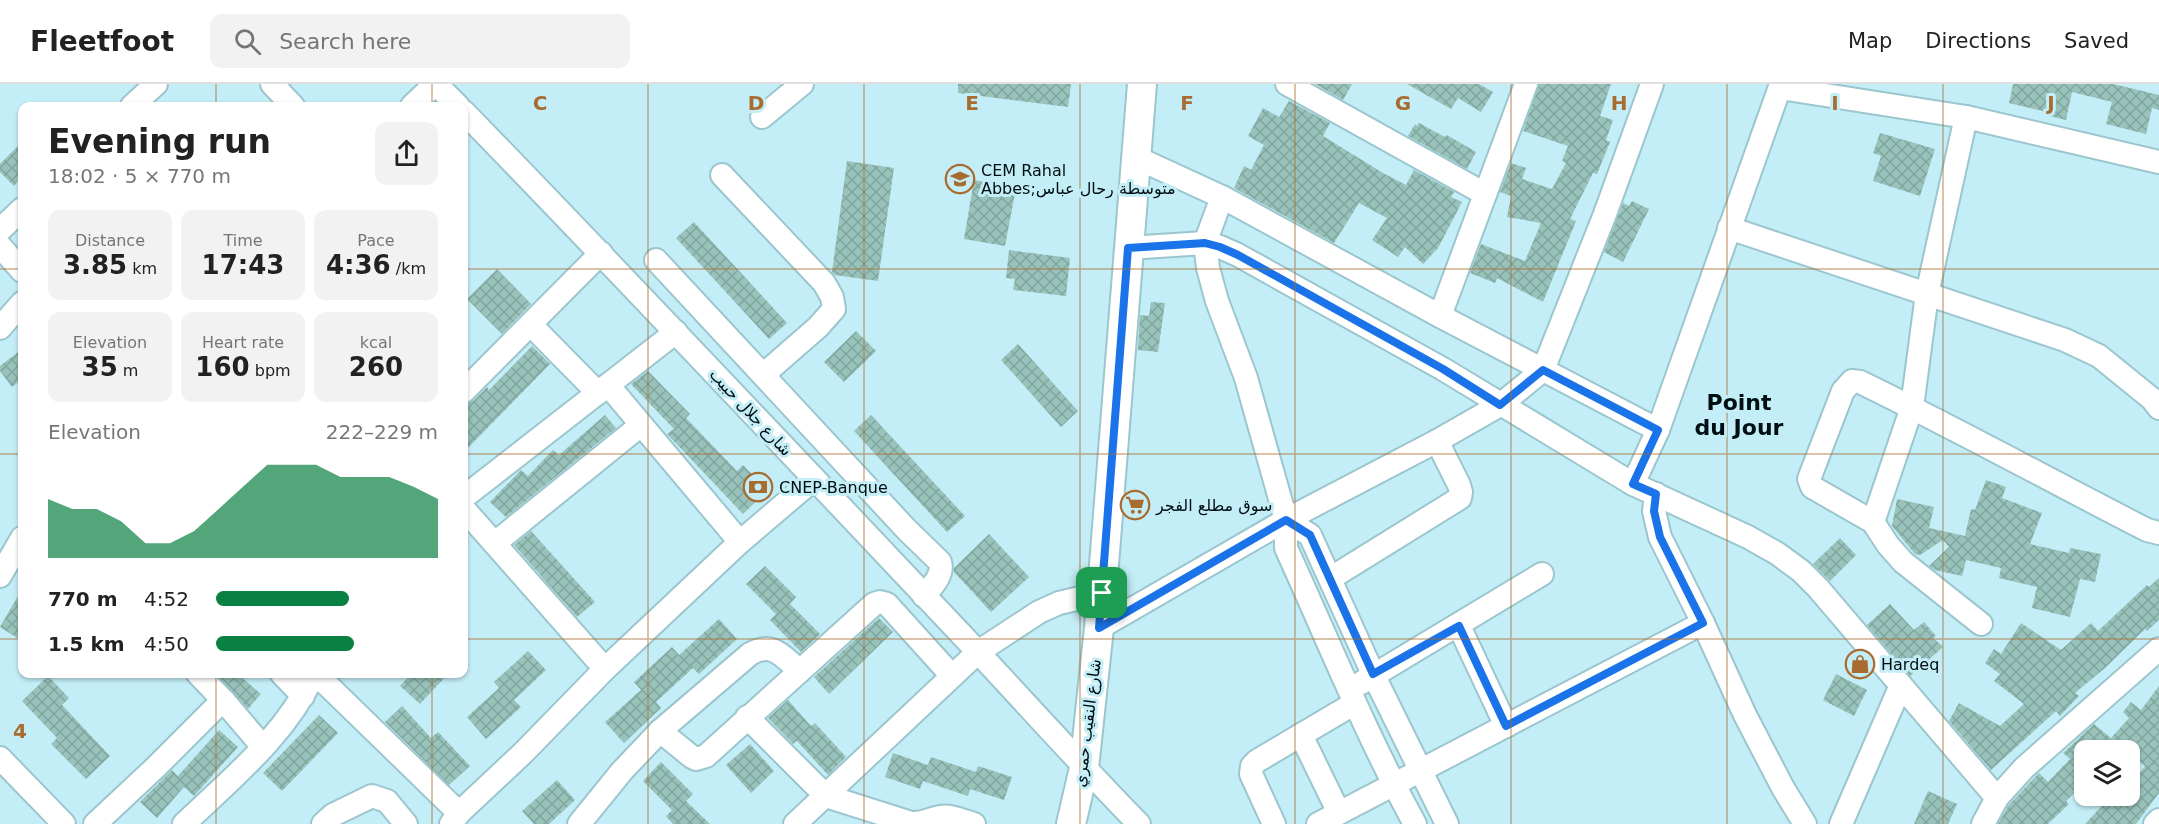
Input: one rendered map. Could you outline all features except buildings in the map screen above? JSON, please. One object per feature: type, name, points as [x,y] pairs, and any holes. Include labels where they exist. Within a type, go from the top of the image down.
[{"type":"main road","name":"شارع النقيب حمري","points":[[1071,824],[1084,768],[1099,628],[1142,84]]},
{"type":"street","points":[[136,102],[156,84]]},
{"type":"street","points":[[272,84],[289,102]]},
{"type":"street","points":[[416,102],[436,84],[454,102]]},
{"type":"street","points":[[762,117],[802,84]]},
{"type":"street","points":[[1287,84],[1485,194]]},
{"type":"street","points":[[1440,316],[1526,84]]},
{"type":"street","points":[[1099,628],[1286,520],[1437,441],[1500,405],[1543,370],[1605,214],[1652,84]]},
{"type":"street","points":[[1633,484],[1658,430],[1781,86],[1966,117],[2159,162]]},
{"type":"street","name":"شارع جلال حبيب","points":[[468,116],[676,332],[1139,824]]},
{"type":"street","points":[[1873,522],[1911,407],[1927,294],[1966,117]]},
{"type":"street","points":[[1135,157],[1222,197],[1440,316],[1658,430]]},
{"type":"street","points":[[722,175],[824,283],[832,297],[834,309],[818,327],[763,375]]},
{"type":"street","points":[[1222,197],[1205,243],[1217,301],[1246,378],[1286,520],[1286,548],[1393,785],[1415,824]]},
{"type":"street","points":[[0,230],[18,213]]},
{"type":"street","points":[[1730,228],[2056,336],[2099,356],[2144,392],[2159,408]]},
{"type":"street","points":[[1128,248],[1205,243],[1238,255],[1443,369],[1633,484],[1748,537],[1801,571],[1997,798]]},
{"type":"street","points":[[0,246],[18,266]]},
{"type":"street","points":[[468,387],[602,254]]},
{"type":"street","points":[[656,260],[940,562],[939,576],[924,596]]},
{"type":"street","points":[[0,328],[18,308]]},
{"type":"street","points":[[531,325],[641,425],[740,542]]},
{"type":"street","points":[[468,494],[676,332]]},
{"type":"street","points":[[1981,624],[1903,562],[1873,522],[1812,487],[1809,479],[1843,391],[1852,381],[1860,382],[1911,407],[2147,530],[2159,533]]},
{"type":"street","points":[[495,543],[641,425]]},
{"type":"street","points":[[1331,578],[1460,498],[1460,485],[1437,441]]},
{"type":"street","points":[[319,678],[455,818],[523,753],[605,669],[740,542],[814,479]]},
{"type":"street","points":[[1656,494],[1654,511],[1660,537],[1703,623],[1744,715],[1805,824]]},
{"type":"street","points":[[468,513],[605,669]]},
{"type":"street","points":[[1286,520],[1310,535],[1373,674],[1447,824]]},
{"type":"street","points":[[0,576],[18,545]]},
{"type":"street","points":[[1274,824],[1251,774],[1257,761],[1301,735],[1353,697],[1373,674],[1459,626],[1542,574]]},
{"type":"street","points":[[795,824],[978,652],[1039,612],[1059,603],[1102,593]]},
{"type":"street","points":[[660,731],[696,759],[706,756],[874,604],[880,602],[887,604],[952,676]]},
{"type":"street","points":[[1318,824],[1703,623]]},
{"type":"street","points":[[1459,626],[1506,726]]},
{"type":"street","points":[[579,824],[622,771],[660,731],[757,651],[771,648],[800,671]]},
{"type":"street","points":[[1983,824],[1997,798],[2024,768],[2159,648]]},
{"type":"street","points":[[202,678],[224,700],[263,747]]},
{"type":"street","points":[[286,678],[303,696]]},
{"type":"street","points":[[184,824],[287,721],[313,678]]},
{"type":"street","points":[[1842,824],[1901,685]]},
{"type":"street","points":[[95,824],[224,700]]},
{"type":"street","points":[[747,717],[826,796],[911,823],[922,824],[947,816],[974,824]]},
{"type":"street","points":[[1301,735],[1340,813]]},
{"type":"street","points":[[0,758],[64,824]]},
{"type":"street","points":[[323,824],[333,815],[372,796],[387,801],[406,824]]},
{"type":"street","points":[[2155,824],[2159,820]]},
{"type":"place","name":"CEM Rahal Abbes;متوسطة رحال عباس","points":[[960,179]]},
{"type":"place","name":"CNEP-Banque","points":[[758,487]]},
{"type":"place","name":"سوق مطلع الفجر","points":[[1135,505]]},
{"type":"place","name":"Hardeq","points":[[1860,664]]},
{"type":"district","name":"Point du Jour","points":[[1739,414]]},
{"type":"route","points":[[1205,243],[1238,255],[1443,369],[1500,405],[1543,370],[1658,430],[1633,484],[1656,494],[1654,511],[1660,537],[1703,623],[1506,726],[1459,626],[1373,674],[1310,535],[1286,520],[1099,628],[1102,593],[1128,248],[1205,243]]}]
